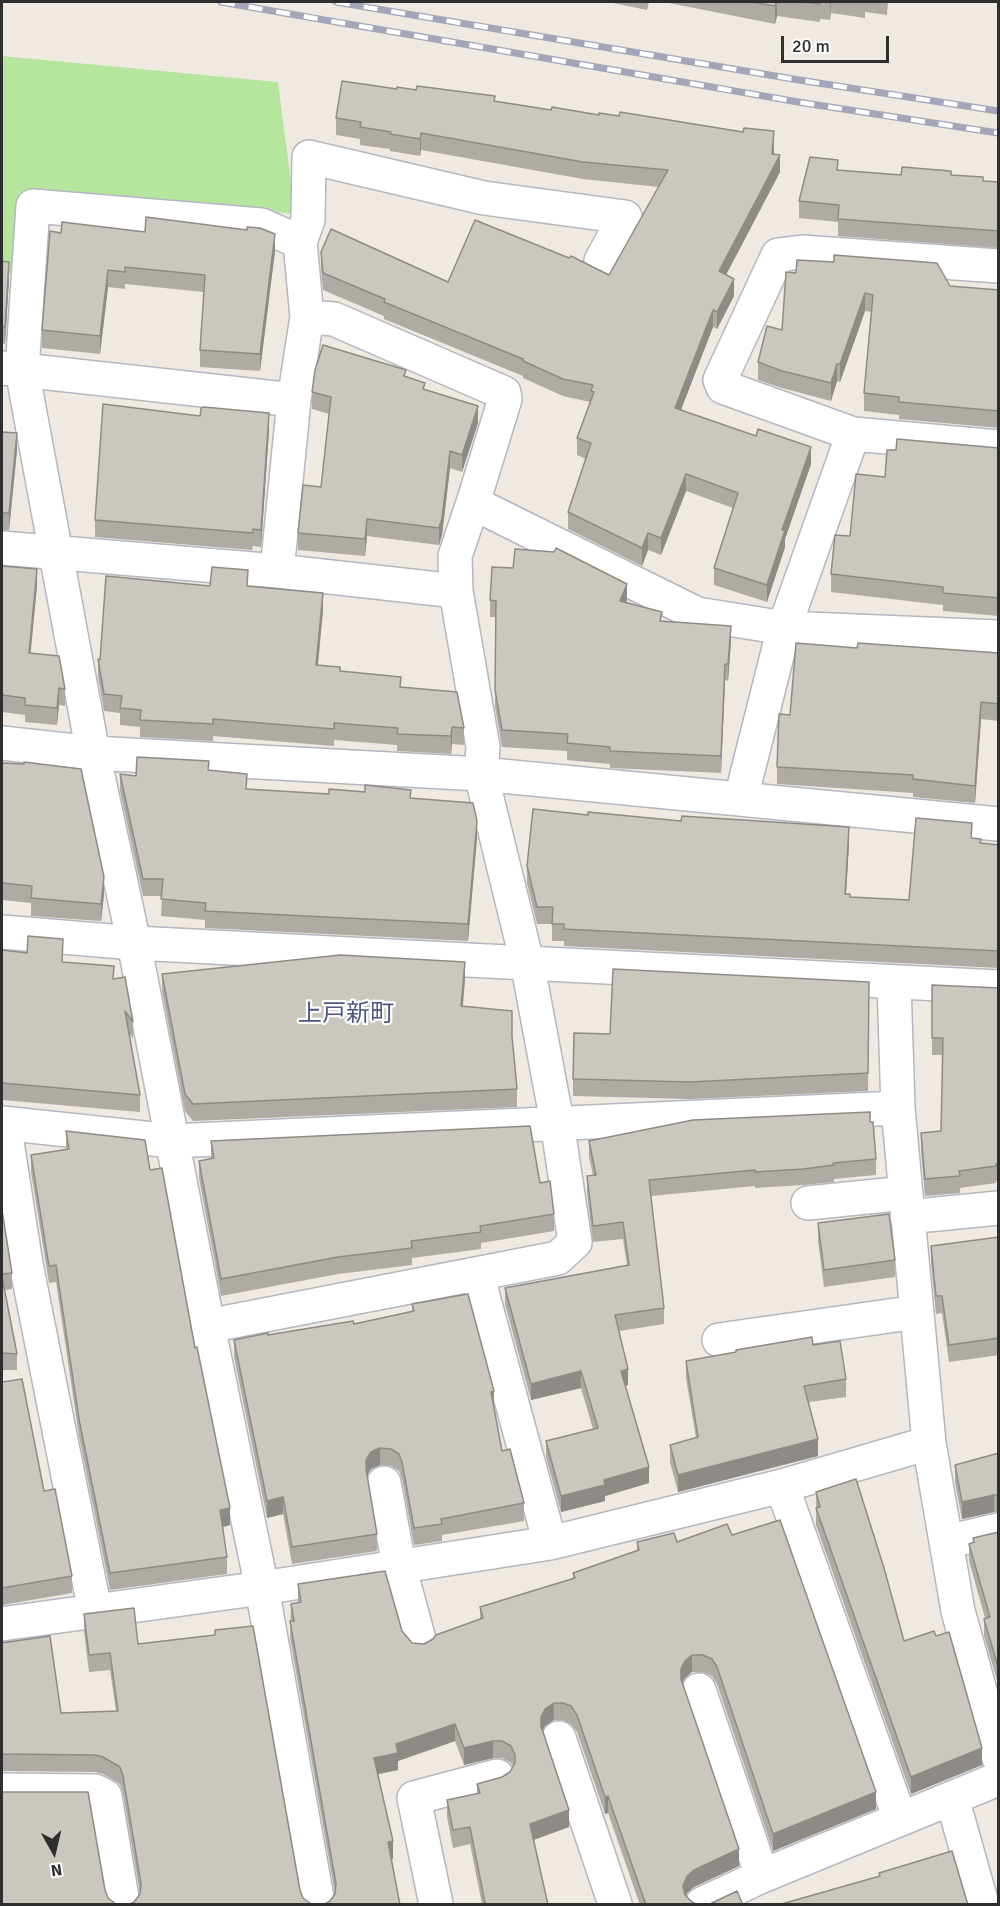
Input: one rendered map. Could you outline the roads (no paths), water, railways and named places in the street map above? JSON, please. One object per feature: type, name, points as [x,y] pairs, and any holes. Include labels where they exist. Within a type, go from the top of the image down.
[{"type":"street","points":[[277,571],[294,400],[307,316],[300,242],[308,220],[309,157],[484,198],[626,217],[601,261]]},
{"type":"street","points":[[300,242],[261,225],[33,206],[11,369],[54,552],[93,753],[134,943],[208,1326],[262,1588],[318,1905]]},
{"type":"street","points":[[999,266],[802,252],[778,255],[720,380],[723,387],[853,434],[999,447]]},
{"type":"street","points":[[208,1326],[558,1258],[575,1242],[557,1122],[527,963],[481,774],[483,747],[456,591],[454,556],[505,399],[504,393],[334,319],[307,316]]},
{"type":"street","points":[[11,369],[294,400]]},
{"type":"street","points":[[741,798],[784,628],[853,434]]},
{"type":"street","points":[[473,503],[697,614],[784,628],[999,637]]},
{"type":"street","points":[[2,548],[277,571],[456,591]]},
{"type":"street","points":[[2,744],[93,753],[481,774],[999,824]]},
{"type":"street","points":[[2,932],[134,943],[999,987]]},
{"type":"street","points":[[894,983],[898,1108],[929,1443],[958,1611],[999,1756]]},
{"type":"street","points":[[95,1611],[26,1264],[3,1123],[172,1141],[898,1108]]},
{"type":"street","points":[[808,1203],[999,1208]]},
{"type":"street","points":[[477,1274],[550,1543]]},
{"type":"street","points":[[719,1340],[917,1312]]},
{"type":"street","points":[[2,1624],[262,1588],[550,1543],[782,1486],[929,1443]]},
{"type":"street","points":[[384,1483],[399,1566],[420,1644]]},
{"type":"street","points":[[782,1486],[900,1820]]},
{"type":"street","points":[[946,1542],[999,1530]]},
{"type":"street","points":[[699,1690],[762,1876]]},
{"type":"street","points":[[559,1738],[615,1905]]},
{"type":"street","points":[[436,1905],[414,1798],[497,1776]]},
{"type":"street","points":[[702,1905],[762,1876],[999,1779]]},
{"type":"street","points":[[2,1790],[95,1791],[105,1796],[123,1905]]},
{"type":"street","points":[[952,1798],[982,1905]]},
{"type":"railway","points":[[221,2],[804,103],[998,133]]},
{"type":"railway","points":[[336,2],[998,111]]},
{"type":"district","name":"上戸新町","points":[[346,1015]]}]
